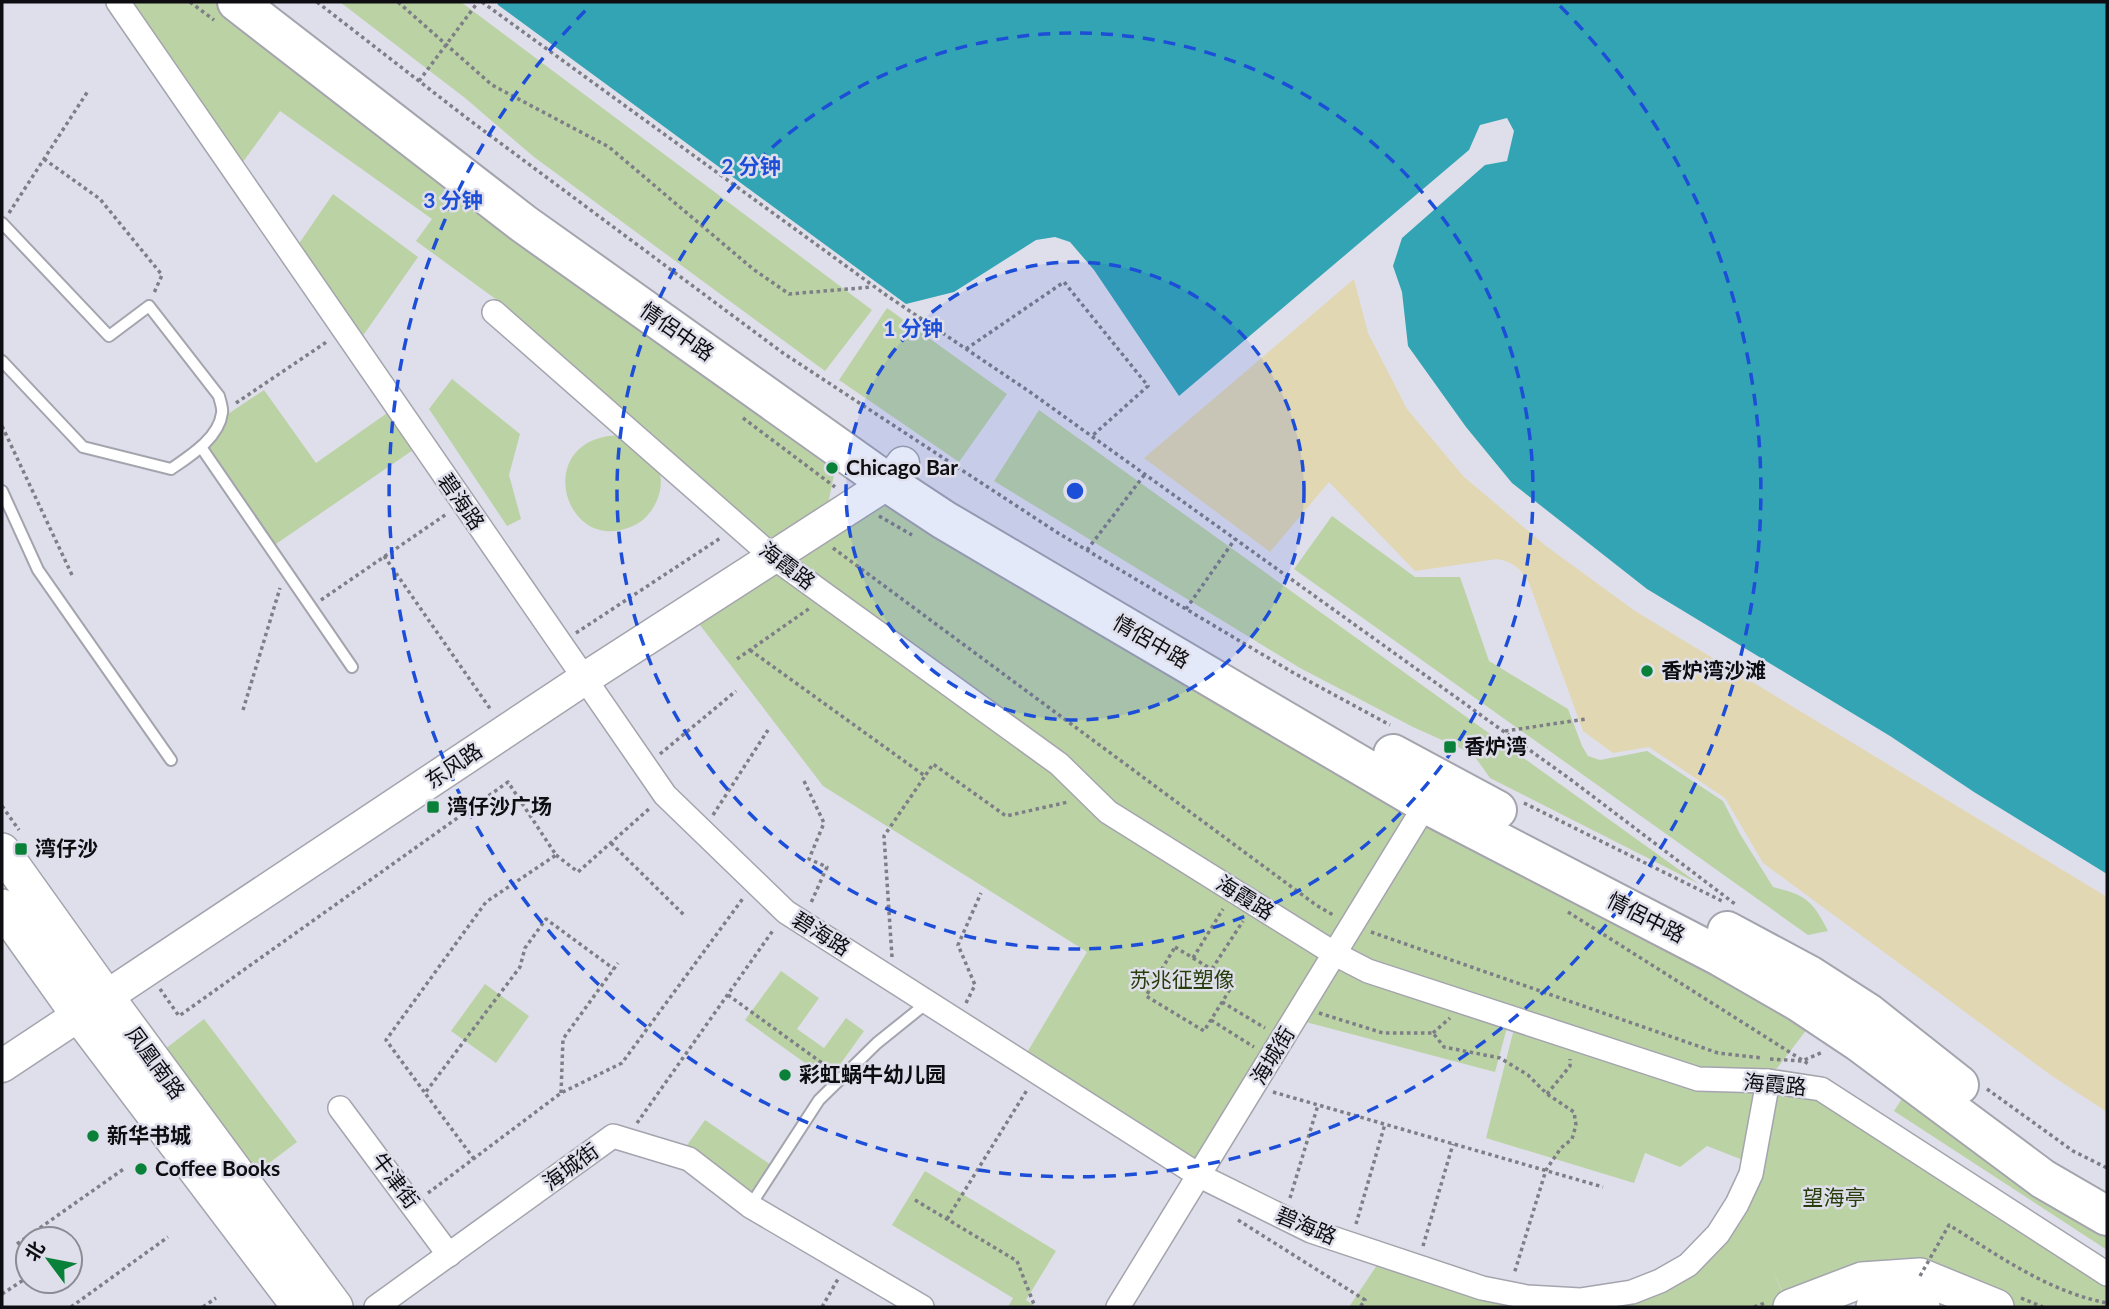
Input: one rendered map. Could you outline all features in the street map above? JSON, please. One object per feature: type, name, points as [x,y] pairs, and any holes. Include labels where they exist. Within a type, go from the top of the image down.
[{"type":"highway","name":"情侶中路","points":[[237,2],[524,224],[895,473],[956,499],[1079,574],[1434,777],[1809,975],[1908,1042],[2011,1127],[2086,1178],[2107,1188]]},
{"type":"highway","name":"情侶中路","points":[[274,2],[895,473],[944,520],[1426,804],[1721,957],[1799,1002],[1859,1042],[2043,1179],[2107,1216]]},
{"type":"main road","name":"凤凰南路","points":[[2,851],[93,1007],[300,1307]]},
{"type":"main road","name":"凤凰南路","points":[[2,906],[93,1007],[335,1307]]},
{"type":"main road","points":[[1791,1307],[1862,1280],[1996,1307]]},
{"type":"main road","points":[[1874,1307],[1903,1303],[1921,1292]]},
{"type":"street","name":"碧海路","points":[[118,2],[665,795],[794,917],[1200,1176],[1311,1231],[1482,1288],[1527,1297],[1580,1300],[1632,1292],[1660,1281],[1688,1265],[1718,1234],[1737,1204],[1751,1174],[1768,1081]]},
{"type":"street","name":"海霞路","points":[[494,312],[774,557],[1059,764],[1108,812],[1335,954],[1368,971],[1698,1079],[1768,1081],[1821,1089],[2107,1274]]},
{"type":"street","name":"东风路","points":[[2,1066],[584,678],[812,533],[895,473]]},
{"type":"street","name":"海城街","points":[[1118,1307],[1426,804]]},
{"type":"street","name":"牛津街","points":[[340,1108],[449,1255]]},
{"type":"street","name":"海城街","points":[[376,1307],[613,1136],[689,1158],[750,1206],[922,1307]]},
{"type":"lane","points":[[2,225],[109,336],[149,306],[219,396],[222,412],[217,427],[201,447],[171,469],[83,447],[2,361]]},
{"type":"lane","points":[[201,447],[352,667]]},
{"type":"lane","points":[[2,491],[38,570],[171,760]]},
{"type":"lane","points":[[750,1206],[820,1100],[877,1043],[929,1002]]},
{"type":"path","points":[[317,2],[783,353],[1087,550],[1293,673],[1396,727]]},
{"type":"path","points":[[397,2],[492,85],[609,148],[753,269],[789,294],[874,287]]},
{"type":"path","points":[[419,81],[480,2],[874,287],[1145,474],[1503,731],[1743,910],[1521,802]]},
{"type":"path","points":[[2,225],[88,90]]},
{"type":"path","points":[[44,159],[100,199],[162,275],[149,306]]},
{"type":"path","points":[[966,349],[1064,282],[1148,386],[1091,436]]},
{"type":"path","points":[[222,412],[344,331]]},
{"type":"path","points":[[2,426],[72,575]]},
{"type":"path","points":[[1087,550],[1145,474]]},
{"type":"path","points":[[311,607],[463,503]]},
{"type":"path","points":[[559,644],[738,527]]},
{"type":"path","points":[[812,533],[1316,905],[1353,926],[1718,1053],[1802,1061]]},
{"type":"path","points":[[1186,609],[1235,539]]},
{"type":"path","points":[[384,556],[491,710]]},
{"type":"path","points":[[243,710],[285,569]]},
{"type":"path","points":[[737,659],[827,596]]},
{"type":"path","points":[[750,650],[925,776]]},
{"type":"path","points":[[645,766],[736,691]]},
{"type":"path","points":[[1503,731],[1587,719]]},
{"type":"path","points":[[703,831],[768,730]]},
{"type":"path","points":[[894,980],[884,836],[933,764],[1006,816],[1067,803],[1080,785]]},
{"type":"path","points":[[636,1124],[727,995],[794,917],[827,867],[809,859],[824,823],[804,781]]},
{"type":"path","points":[[147,971],[179,1016],[508,782],[556,855],[578,872],[665,795]]},
{"type":"path","points":[[611,843],[685,916]]},
{"type":"path","points":[[474,1159],[386,1040],[486,902],[556,855]]},
{"type":"path","points":[[412,1205],[561,1093],[622,1063],[755,882]]},
{"type":"path","points":[[1193,958],[1234,891]]},
{"type":"path","points":[[958,1021],[975,985],[958,945],[981,893]]},
{"type":"path","points":[[1212,970],[1254,903]]},
{"type":"path","points":[[425,1093],[520,967],[524,948],[546,919],[614,968]]},
{"type":"path","points":[[1175,947],[1212,970],[1234,983],[1204,1031],[1146,996],[1175,947]]},
{"type":"path","points":[[561,1093],[563,1039],[618,963]]},
{"type":"path","points":[[727,995],[822,1063]]},
{"type":"path","points":[[1222,1002],[1277,1048]]},
{"type":"path","points":[[1302,1008],[1383,1033],[1433,1032],[1444,1047],[1500,1058],[1528,1075],[1546,1094],[1574,1112],[1576,1125],[1572,1139],[1561,1148],[1546,1170],[1508,1293]]},
{"type":"path","points":[[1211,1020],[1277,1048]]},
{"type":"path","points":[[1546,1094],[1570,1066],[1571,1037]]},
{"type":"path","points":[[947,1219],[1038,1073]]},
{"type":"path","points":[[1254,1086],[1603,1187]]},
{"type":"path","points":[[1289,1200],[1318,1105]]},
{"type":"path","points":[[1355,1226],[1385,1124]]},
{"type":"path","points":[[1423,1246],[1453,1143]]},
{"type":"path","points":[[44,1225],[125,1168]]},
{"type":"path","points":[[915,1200],[1017,1261],[1035,1307]]},
{"type":"path","points":[[1237,1219],[1365,1300],[1360,1307]]},
{"type":"path","points":[[1921,1292],[1949,1225],[2024,1271],[2085,1299],[2107,1303]]},
{"type":"path","points":[[71,1307],[168,1237]]},
{"type":"path","points":[[822,1307],[839,1277]]},
{"type":"path","points":[[203,1307],[216,1298]]},
{"type":"green space","points":[[131,2],[228,2],[838,455],[826,514],[773,547],[512,311],[416,241],[432,219],[280,111],[243,162]]},
{"type":"green space","points":[[340,2],[461,2],[872,310],[825,371],[534,157],[465,98]]},
{"type":"green space","points":[[333,194],[418,257],[362,337],[298,245]]},
{"type":"green space","points":[[887,308],[1007,394],[959,462],[839,380]]},
{"type":"green space","points":[[452,379],[520,434],[509,475],[521,519],[507,526],[429,409]]},
{"type":"green space","points":[[264,390],[316,463],[390,411],[416,448],[273,546],[206,447],[228,414]]},
{"type":"green space","points":[[1039,410],[1699,884],[1490,778],[1473,754],[1413,727],[1300,668],[994,481]]},
{"type":"green space","points":[[620,435],[655,462],[661,482],[657,500],[642,521],[610,531],[590,526],[575,512],[567,494],[566,474],[574,455],[592,441]]},
{"type":"green space","name":"苏兆征塑像","points":[[888,485],[1424,804],[1194,1163],[1022,1061],[1087,952],[823,786],[690,612],[774,558],[1110,810],[776,557]]},
{"type":"green space","points":[[1332,516],[1415,577],[1460,577],[1489,661],[1568,709],[1588,756],[1600,760],[1647,751],[1723,801],[1773,887],[1807,901],[1818,913],[1828,931],[1808,935],[1294,569]]},
{"type":"green space","points":[[1427,805],[1811,1024],[1768,1080],[1699,1078],[1336,954]]},
{"type":"green space","points":[[1337,963],[1508,1024],[1495,1072],[1302,1021]]},
{"type":"green space","points":[[781,971],[819,998],[797,1029],[824,1048],[846,1018],[864,1031],[829,1080],[745,1020]]},
{"type":"green space","points":[[485,984],[529,1016],[496,1063],[451,1031]]},
{"type":"green space","points":[[204,1019],[297,1142],[248,1179],[156,1056]]},
{"type":"green space","points":[[1515,1025],[1756,1091],[1743,1160],[1707,1146],[1680,1167],[1645,1153],[1634,1183],[1486,1138]]},
{"type":"green space","points":[[1915,1079],[2107,1217],[2107,1250],[1894,1111]]},
{"type":"green space","name":"望海亭","points":[[1769,1082],[1821,1090],[2107,1267],[2107,1307],[2001,1307],[1920,1274],[1790,1306],[1772,1270],[1789,1306],[1349,1307],[1383,1256],[1481,1289],[1632,1294],[1720,1235]]},
{"type":"green space","points":[[705,1120],[771,1165],[751,1194],[685,1148]]},
{"type":"green space","points":[[925,1171],[1056,1251],[1026,1300],[1036,1307],[1008,1307],[1013,1298],[892,1225]]},
{"type":"sand","name":"香炉湾沙滩","points":[[1354,279],[1368,333],[1407,409],[1464,477],[1546,546],[1635,611],[2107,897],[2107,1112],[2052,1076],[1763,863],[1725,798],[1649,747],[1613,753],[1583,731],[1529,583],[1516,567],[1497,559],[1415,571],[1329,482],[1270,552],[1144,458]]},
{"type":"water","points":[[497,2],[2107,2],[2107,874],[1974,792],[1890,736],[1647,589],[1512,483],[1466,427],[1408,346],[1402,292],[1393,266],[1402,238],[1485,165],[1507,161],[1514,131],[1507,118],[1480,125],[1469,150],[1179,396],[1094,270],[1070,242],[1055,237],[1036,240],[954,292],[906,304]]},
{"type":"place","name":"Chicago Bar","points":[[832,468]]},
{"type":"place","name":"香炉湾沙滩","points":[[1647,671]]},
{"type":"place","name":"香炉湾","points":[[1450,747]]},
{"type":"place","name":"湾仔沙广场","points":[[433,807]]},
{"type":"place","name":"湾仔沙","points":[[21,849]]},
{"type":"place","name":"彩虹蜗牛幼儿园","points":[[785,1075]]},
{"type":"place","name":"新华书城","points":[[93,1136]]},
{"type":"place","name":"Coffee Books","points":[[141,1169]]}]
